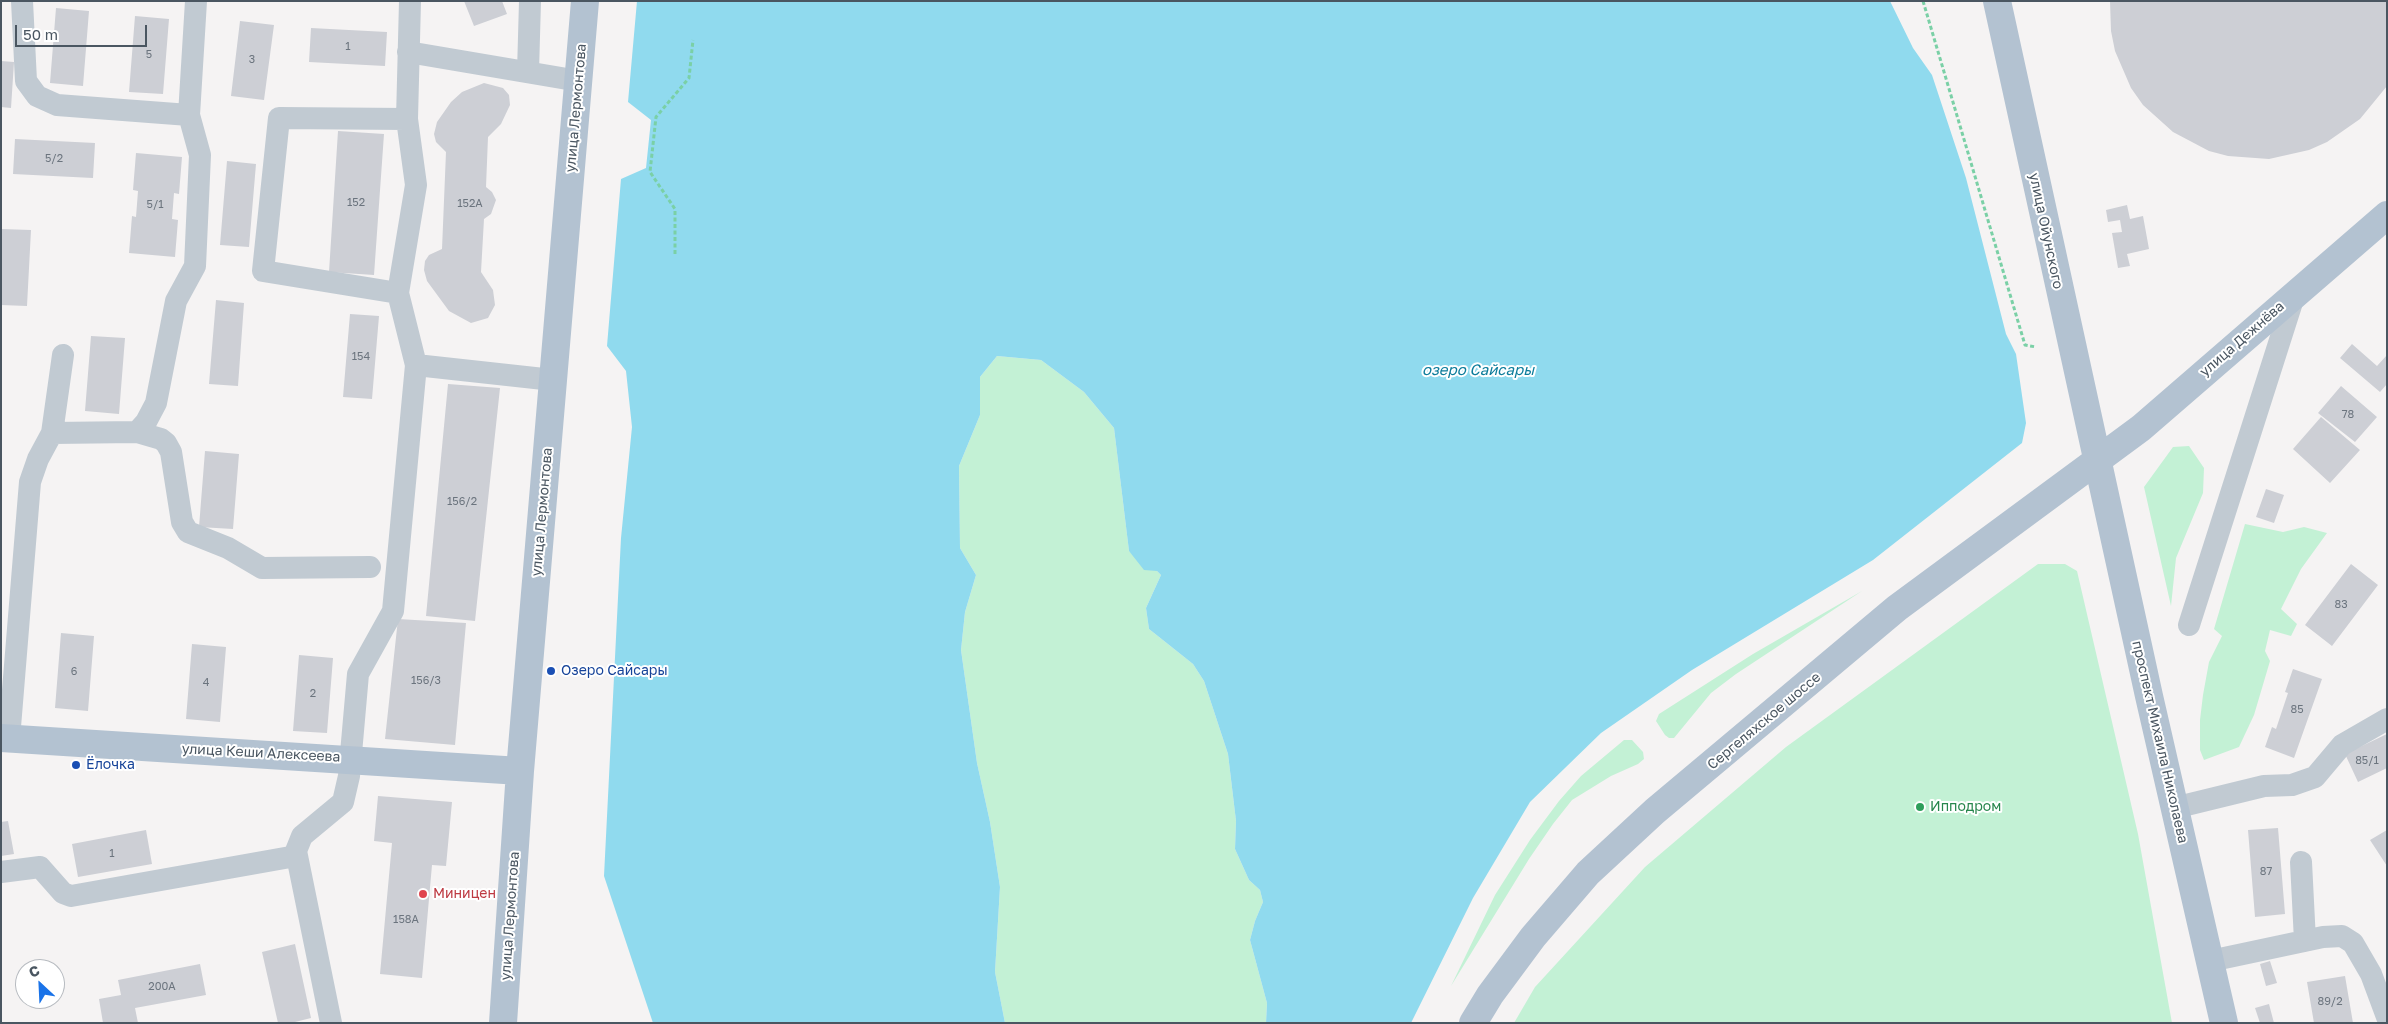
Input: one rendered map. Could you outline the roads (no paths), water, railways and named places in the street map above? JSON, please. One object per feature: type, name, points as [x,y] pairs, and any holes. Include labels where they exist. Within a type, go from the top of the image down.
[{"type":"main road","name":"улица Лермонтова","points":[[502,1023],[520,771],[585,1]]},
{"type":"main road","name":"улица Ойунского","points":[[1996,1],[2096,461]]},
{"type":"main road","name":"улица Дежнёва","points":[[2096,461],[2141,428],[2387,215]]},
{"type":"main road","name":"проспект Михаила Николаева","points":[[2096,461],[2224,1023]]},
{"type":"main road","name":"Сергеляхское шоссе","points":[[1474,1023],[1490,995],[1533,937],[1588,873],[1655,811],[1897,608],[2096,461]]},
{"type":"main road","name":"улица Кеши Алексеева","points":[[5,738],[351,758],[520,771]]},
{"type":"lane","points":[[22,1],[26,81],[38,96],[57,105],[189,114]]},
{"type":"lane","points":[[137,432],[156,403],[176,301],[194,266],[200,156],[189,114],[196,1]]},
{"type":"lane","points":[[331,1023],[296,856],[298,842],[302,836],[343,802],[351,758],[358,674],[393,612],[416,365],[398,293],[416,185],[407,119],[410,1]]},
{"type":"lane","points":[[528,72],[530,1]]},
{"type":"lane","points":[[408,52],[578,81]]},
{"type":"lane","points":[[398,293],[263,272],[279,118],[407,119]]},
{"type":"lane","points":[[2189,625],[2295,293]]},
{"type":"lane","points":[[5,738],[30,482],[38,459],[52,433],[63,355]]},
{"type":"lane","points":[[416,365],[553,380]]},
{"type":"lane","points":[[52,433],[137,432],[161,439],[166,443],[171,452],[182,522],[188,532],[228,548],[262,568],[370,567]]},
{"type":"lane","points":[[2174,808],[2264,786],[2292,785],[2315,777],[2342,744],[2387,719]]},
{"type":"lane","points":[[1,872],[40,867],[63,893],[71,896],[296,856]]},
{"type":"lane","points":[[2301,862],[2305,941]]},
{"type":"lane","points":[[2210,961],[2305,941],[2342,936],[2353,943],[2371,974],[2387,1017]]},
{"type":"water","name":"озеро Сайсары","points":[[637,1],[1890,1],[1913,48],[1932,75],[1966,178],[2006,334],[2016,354],[2026,423],[2022,443],[1873,560],[1692,670],[1601,733],[1530,802],[1473,898],[1411,1023],[1266,1023],[1267,1003],[1250,940],[1263,902],[1260,890],[1249,880],[1235,849],[1236,821],[1228,754],[1204,681],[1193,664],[1149,629],[1146,608],[1161,575],[1157,571],[1144,570],[1129,551],[1114,428],[1084,392],[1041,360],[997,356],[980,377],[980,415],[959,466],[960,548],[976,575],[965,612],[961,650],[977,763],[990,822],[1000,887],[995,972],[1005,1023],[653,1023],[604,876],[621,538],[632,427],[626,371],[607,346],[621,179],[646,168],[651,120],[628,102]]},
{"type":"place","name":"Озеро Сайсары","points":[[551,671]]},
{"type":"place","name":"Ёлочка","points":[[76,765]]},
{"type":"place","name":"Ипподром","points":[[1920,807]]},
{"type":"place","name":"Миницен","points":[[423,894]]}]
